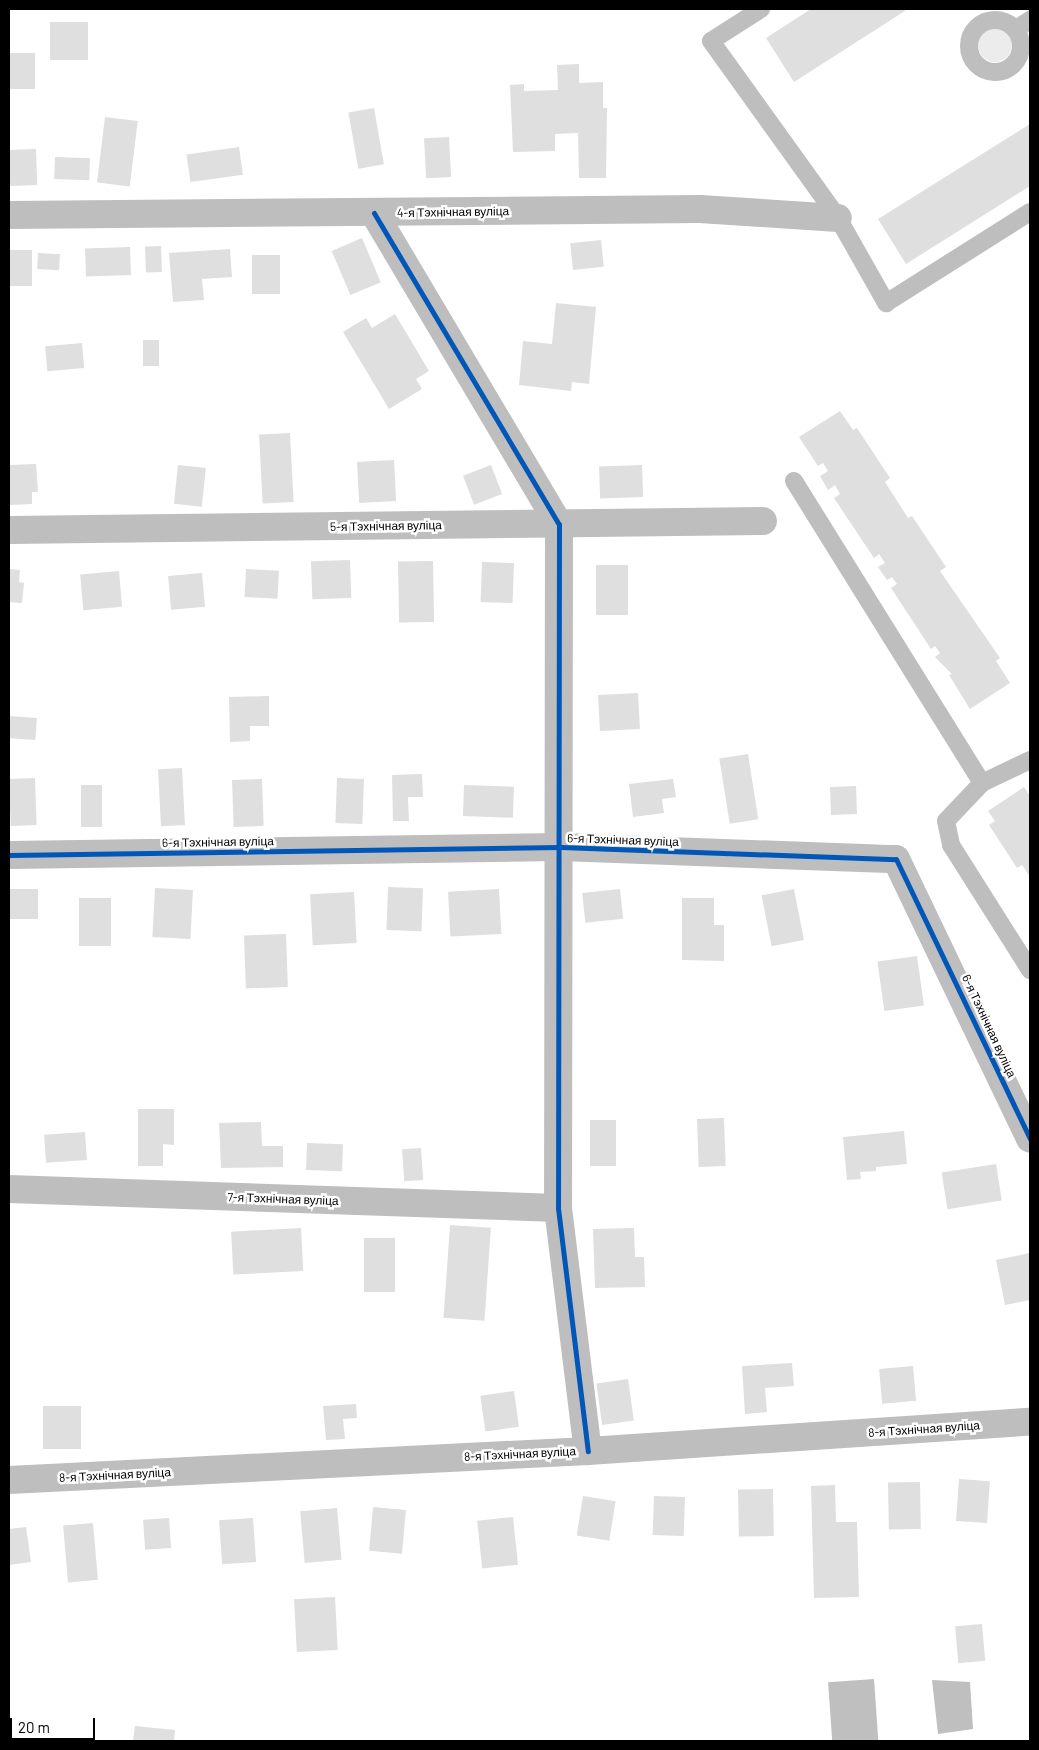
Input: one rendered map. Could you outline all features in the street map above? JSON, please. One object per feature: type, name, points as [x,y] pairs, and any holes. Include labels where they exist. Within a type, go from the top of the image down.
[{"type":"street","name":"4-я Тэхнічная вуліца","points":[[9,216],[374,214],[700,209],[838,218]]},
{"type":"street","points":[[374,214],[559,524],[561,847],[558,1208],[588,1450]]},
{"type":"street","name":"5-я Тэхнічная вуліца","points":[[9,530],[763,521]]},
{"type":"street","name":"6-я Тэхнічная вуліца","points":[[9,855],[561,847],[896,859],[1030,1139]]},
{"type":"street","name":"7-я Тэхнічная вуліца","points":[[9,1189],[558,1208]]},
{"type":"street","name":"8-я Тэхнічная вуліца","points":[[9,1480],[588,1450],[1030,1422]]},
{"type":"lane","points":[[761,9],[710,41],[838,218],[886,303],[1030,212]]},
{"type":"lane","points":[[794,481],[982,783]]},
{"type":"lane","points":[[1030,760],[982,783],[946,821],[951,846],[1030,970]]},
{"type":"shaded area","points":[[995,28],[1002,29],[1007,33],[1011,38],[1011,52],[1007,57],[1002,61],[995,62],[988,61],[983,57],[979,52],[978,45],[979,38],[983,33],[988,29]]},
{"type":"shaded area","points":[[874,1679],[878,1741],[832,1741],[828,1682]]},
{"type":"shaded area","points":[[932,1680],[970,1682],[973,1729],[938,1734]]},
{"type":"building","points":[[811,9],[908,9],[794,82],[766,38]]},
{"type":"building","points":[[50,22],[88,22],[88,60],[50,60]]},
{"type":"building","points":[[9,53],[35,53],[35,89],[9,89]]},
{"type":"building","points":[[579,64],[579,83],[603,82],[603,108],[607,108],[606,178],[579,178],[578,133],[555,134],[555,151],[513,152],[510,85],[524,84],[524,91],[558,90],[557,65]]},
{"type":"building","points":[[374,108],[384,164],[358,169],[348,113]]},
{"type":"building","points":[[105,117],[138,121],[130,187],[97,183]]},
{"type":"building","points":[[1030,124],[1030,186],[906,264],[878,219]]},
{"type":"building","points":[[449,137],[451,177],[426,178],[424,138]]},
{"type":"building","points":[[239,147],[243,175],[190,182],[187,154]]},
{"type":"building","points":[[36,149],[37,185],[10,186],[9,150]]},
{"type":"building","points":[[55,157],[90,158],[89,180],[54,179]]},
{"type":"building","points":[[362,238],[381,282],[350,295],[332,251]]},
{"type":"building","points":[[601,240],[604,267],[573,270],[570,243]]},
{"type":"building","points":[[161,246],[162,272],[146,273],[145,247]]},
{"type":"building","points":[[130,247],[131,275],[86,277],[85,249]]},
{"type":"building","points":[[230,249],[232,277],[202,279],[204,300],[173,302],[169,253]]},
{"type":"building","points":[[9,250],[32,250],[32,286],[9,286]]},
{"type":"building","points":[[38,253],[60,254],[59,270],[37,269]]},
{"type":"building","points":[[252,255],[280,255],[280,294],[252,294]]},
{"type":"building","points":[[556,303],[596,307],[589,384],[572,382],[571,391],[519,385],[523,341],[552,344]]},
{"type":"building","points":[[395,314],[429,371],[416,379],[422,389],[389,409],[343,332],[366,318],[372,328]]},
{"type":"building","points":[[143,340],[159,340],[159,366],[143,366]]},
{"type":"building","points":[[82,343],[84,368],[47,371],[45,346]]},
{"type":"building","points":[[840,411],[853,430],[857,428],[890,478],[885,482],[908,518],[912,516],[946,567],[940,571],[1000,658],[996,661],[1010,683],[970,709],[949,675],[952,674],[935,657],[940,653],[935,646],[931,649],[891,588],[897,584],[892,577],[887,580],[878,567],[885,563],[879,554],[874,558],[834,498],[840,494],[835,485],[828,490],[820,476],[828,471],[823,463],[818,466],[799,437]]},
{"type":"building","points":[[290,433],[294,502],[263,504],[259,435]]},
{"type":"building","points":[[394,460],[396,501],[359,503],[357,462]]},
{"type":"building","points":[[36,464],[38,492],[32,492],[32,504],[10,505],[9,465]]},
{"type":"building","points":[[178,465],[206,468],[202,507],[174,504]]},
{"type":"building","points":[[491,465],[502,494],[474,505],[463,476]]},
{"type":"building","points":[[642,465],[643,497],[600,498],[599,467]]},
{"type":"building","points":[[350,560],[351,598],[312,599],[311,561]]},
{"type":"building","points":[[433,561],[434,622],[399,623],[398,562]]},
{"type":"building","points":[[482,562],[514,563],[513,603],[481,602]]},
{"type":"building","points":[[596,565],[628,565],[628,615],[596,615]]},
{"type":"building","points":[[9,569],[20,570],[19,582],[24,583],[22,603],[9,602]]},
{"type":"building","points":[[246,569],[279,571],[277,599],[245,597]]},
{"type":"building","points":[[119,571],[122,607],[83,610],[80,574]]},
{"type":"building","points":[[202,573],[205,607],[171,610],[168,576]]},
{"type":"building","points":[[638,693],[640,729],[600,731],[598,695]]},
{"type":"building","points":[[269,696],[269,726],[250,726],[250,741],[230,742],[229,697]]},
{"type":"building","points":[[9,716],[37,718],[35,740],[9,738]]},
{"type":"building","points":[[748,754],[758,819],[730,824],[719,759]]},
{"type":"building","points":[[182,768],[185,825],[161,826],[158,769]]},
{"type":"building","points":[[422,774],[423,797],[408,797],[409,821],[393,821],[392,775]]},
{"type":"building","points":[[35,778],[37,825],[11,826],[9,779]]},
{"type":"building","points":[[337,778],[364,779],[362,824],[335,823]]},
{"type":"building","points":[[262,779],[264,826],[234,827],[232,780]]},
{"type":"building","points":[[673,779],[676,797],[662,799],[664,813],[633,817],[629,784]]},
{"type":"building","points":[[81,785],[102,785],[102,827],[81,827]]},
{"type":"building","points":[[464,785],[514,787],[513,818],[463,816]]},
{"type":"building","points":[[856,786],[857,814],[831,815],[830,787]]},
{"type":"building","points":[[1024,787],[1030,796],[1030,877],[1022,865],[1017,868],[989,825],[995,821],[988,811]]},
{"type":"building","points":[[388,887],[423,888],[421,931],[386,930]]},
{"type":"building","points":[[155,888],[193,890],[190,939],[152,937]]},
{"type":"building","points":[[9,889],[38,889],[38,919],[9,919]]},
{"type":"building","points":[[499,889],[501,934],[450,937],[448,892]]},
{"type":"building","points":[[620,889],[623,919],[585,923],[582,893]]},
{"type":"building","points":[[794,889],[804,940],[772,946],[762,895]]},
{"type":"building","points":[[354,892],[357,943],[313,945],[310,894]]},
{"type":"building","points":[[79,898],[111,898],[111,946],[79,946]]},
{"type":"building","points":[[682,898],[714,898],[714,925],[724,925],[724,961],[682,960]]},
{"type":"building","points":[[286,934],[288,987],[246,988],[244,935]]},
{"type":"building","points":[[917,956],[924,1006],[884,1011],[877,962]]},
{"type":"building","points":[[138,1109],[174,1109],[174,1145],[163,1144],[163,1166],[138,1166]]},
{"type":"building","points":[[724,1118],[726,1166],[699,1167],[697,1119]]},
{"type":"building","points":[[590,1120],[616,1120],[616,1166],[590,1166]]},
{"type":"building","points":[[261,1122],[262,1146],[283,1146],[283,1167],[221,1168],[219,1123]]},
{"type":"building","points":[[904,1131],[907,1164],[876,1167],[876,1171],[860,1172],[861,1179],[847,1180],[843,1137]]},
{"type":"building","points":[[85,1132],[87,1160],[46,1163],[44,1135]]},
{"type":"building","points":[[307,1143],[343,1144],[342,1171],[306,1170]]},
{"type":"building","points":[[421,1148],[423,1180],[404,1181],[402,1149]]},
{"type":"building","points":[[996,1164],[1002,1201],[947,1209],[942,1173]]},
{"type":"building","points":[[450,1225],[491,1228],[484,1321],[444,1318]]},
{"type":"building","points":[[301,1228],[303,1271],[233,1275],[231,1232]]},
{"type":"building","points":[[634,1228],[635,1257],[644,1257],[645,1287],[595,1288],[593,1229]]},
{"type":"building","points":[[364,1238],[395,1238],[395,1292],[364,1292]]},
{"type":"building","points":[[1030,1253],[1030,1300],[1005,1305],[996,1260]]},
{"type":"building","points":[[792,1363],[794,1386],[765,1388],[767,1412],[745,1414],[742,1366]]},
{"type":"building","points":[[913,1366],[916,1401],[882,1404],[879,1369]]},
{"type":"building","points":[[628,1379],[634,1421],[602,1425],[596,1383]]},
{"type":"building","points":[[514,1391],[519,1427],[485,1431],[480,1396]]},
{"type":"building","points":[[356,1404],[357,1418],[343,1419],[345,1439],[326,1440],[323,1406]]},
{"type":"building","points":[[43,1406],[81,1406],[81,1449],[43,1449]]},
{"type":"building","points":[[959,1479],[990,1481],[987,1523],[956,1521]]},
{"type":"building","points":[[920,1482],[921,1529],[889,1530],[888,1483]]},
{"type":"building","points":[[835,1485],[836,1522],[857,1522],[859,1597],[814,1598],[811,1486]]},
{"type":"building","points":[[773,1489],[774,1536],[739,1537],[738,1490]]},
{"type":"building","points":[[583,1496],[616,1501],[609,1541],[577,1536]]},
{"type":"building","points":[[654,1496],[685,1497],[684,1536],[653,1535]]},
{"type":"building","points":[[373,1507],[406,1510],[402,1554],[369,1551]]},
{"type":"building","points":[[337,1508],[342,1560],[305,1563],[300,1511]]},
{"type":"building","points":[[513,1517],[518,1565],[482,1569],[477,1521]]},
{"type":"building","points":[[169,1518],[171,1548],[145,1550],[143,1520]]},
{"type":"building","points":[[253,1518],[256,1562],[222,1564],[219,1520]]},
{"type":"building","points":[[93,1523],[98,1580],[68,1582],[63,1526]]},
{"type":"building","points":[[26,1527],[31,1562],[9,1565],[9,1529]]},
{"type":"building","points":[[335,1597],[338,1650],[297,1652],[294,1599]]},
{"type":"building","points":[[982,1624],[985,1661],[958,1663],[955,1626]]},
{"type":"building","points":[[135,1726],[175,1730],[174,1741],[133,1741]]},
{"type":"cycle path","points":[[374,213],[559,524],[558,1208],[588,1451]]},
{"type":"cycle path","points":[[9,855],[561,847],[896,859],[1030,1139]]}]
